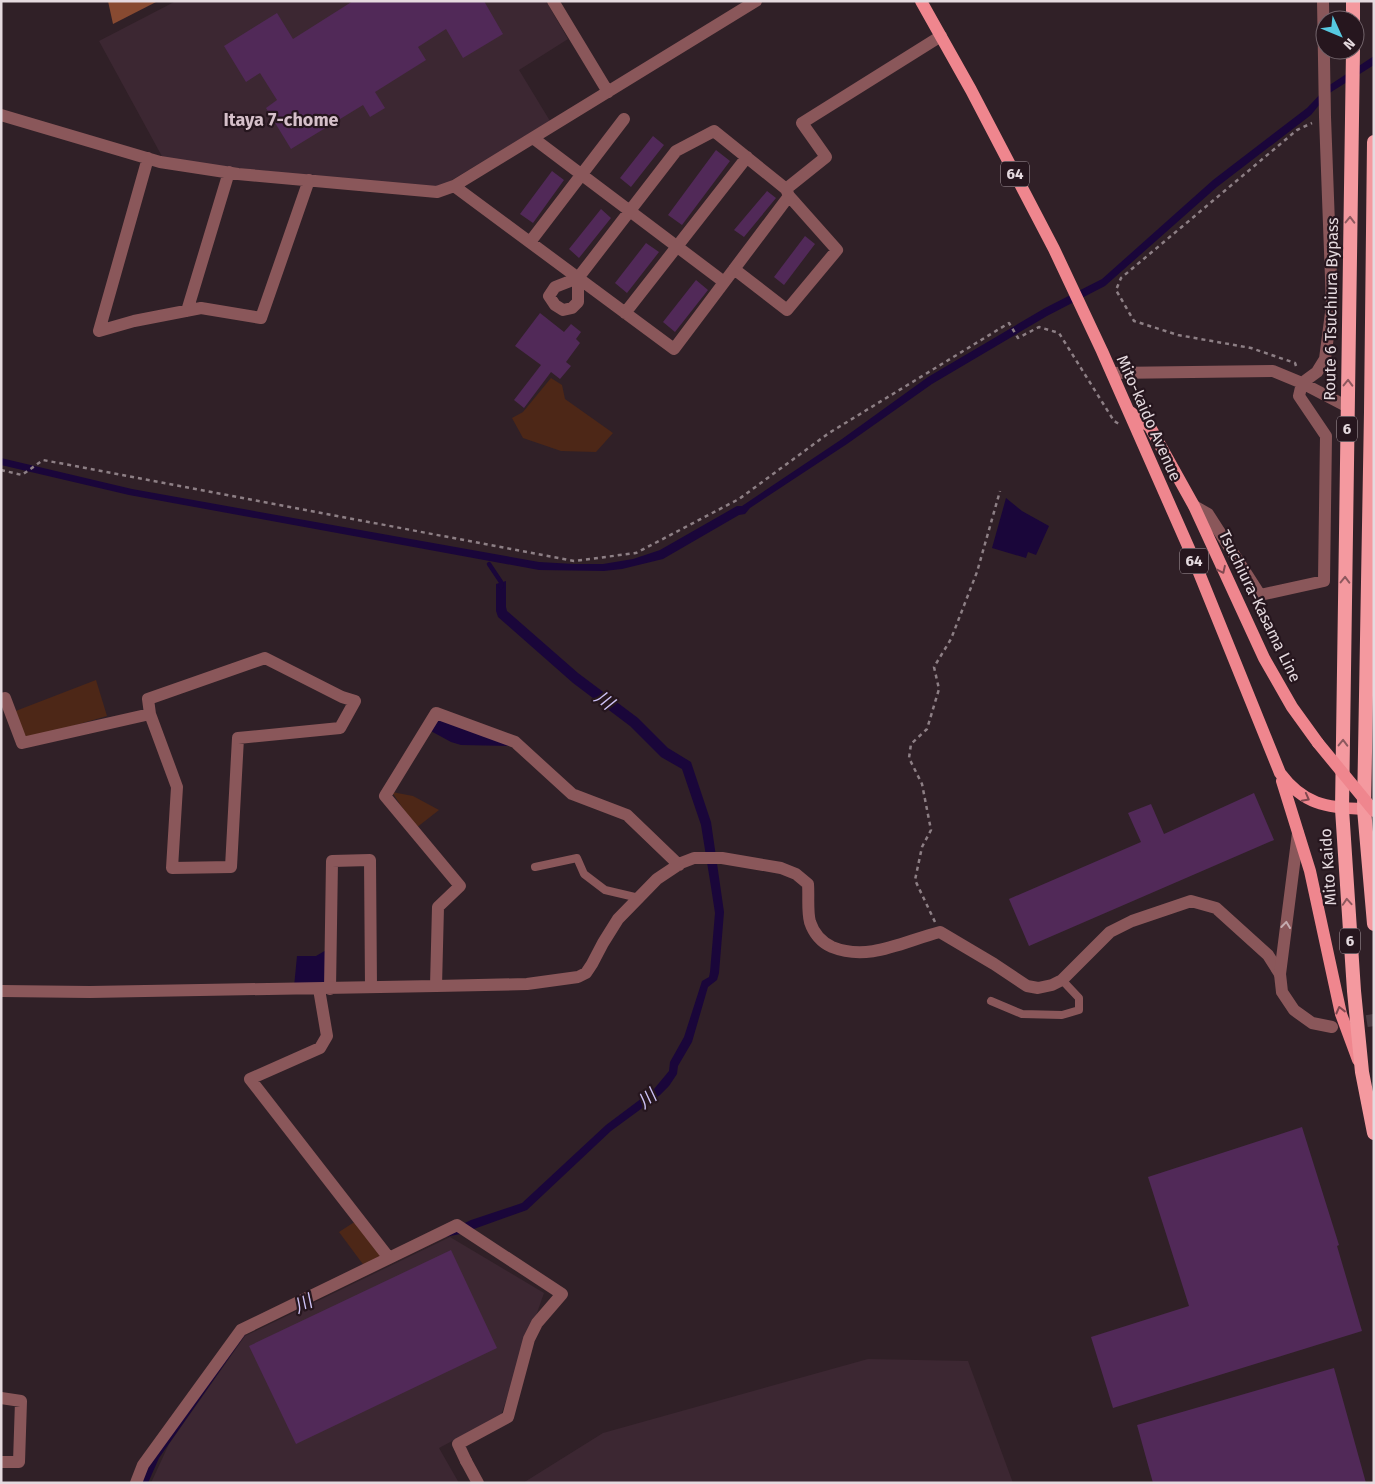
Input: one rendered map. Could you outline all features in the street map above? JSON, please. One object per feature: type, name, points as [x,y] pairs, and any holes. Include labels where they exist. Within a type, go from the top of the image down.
[{"type":"highway","name":"Route 6 Tsuchiura Bypass","points":[[1342,809],[1352,60]]},
{"type":"highway","name":"6","points":[[1374,142],[1369,810],[1374,924]]},
{"type":"highway","name":"Mito Kaido","points":[[1342,809],[1354,991],[1362,1072]]},
{"type":"highway","name":"6","points":[[1362,1072],[1374,1133]]},
{"type":"main road","name":"Mito-kaido Avenue","points":[[921,2],[971,90],[1054,249],[1112,373],[1191,553],[1280,773],[1290,787],[1301,795],[1325,806],[1369,810]]},
{"type":"main road","name":"Tsuchiura-Kasama Line","points":[[1127,409],[1150,427],[1194,506],[1264,658],[1292,707],[1369,810]]},
{"type":"main road","points":[[1280,773],[1316,896],[1341,1014],[1362,1072]]},
{"type":"street","points":[[553,1],[608,92]]},
{"type":"street","points":[[1,115],[148,158],[229,172],[437,192],[454,186],[756,1]]},
{"type":"street","points":[[917,1],[921,2]]},
{"type":"street","points":[[1194,506],[1208,514],[1260,595],[1324,581],[1326,436],[1299,396],[1302,383],[1317,372],[1325,359],[1332,305],[1323,1]]},
{"type":"street","points":[[454,186],[674,349],[734,269],[787,192],[826,157],[802,123],[941,36]]},
{"type":"street","points":[[530,242],[624,119]]},
{"type":"street","points":[[578,278],[676,151],[714,131],[787,192],[837,250],[787,310],[734,269]]},
{"type":"street","points":[[534,138],[724,282]]},
{"type":"street","points":[[625,313],[747,157]]},
{"type":"street","points":[[148,158],[99,331],[134,320],[201,308],[261,318],[309,180]]},
{"type":"street","points":[[187,311],[229,172]]},
{"type":"street","points":[[1112,373],[1273,371],[1302,383],[1348,407]]},
{"type":"street","points":[[266,658],[342,697],[355,701],[340,728],[238,738],[231,867],[172,868],[177,787],[150,714],[148,698],[266,658]]},
{"type":"street","points":[[1,699],[5,698],[22,743],[150,714]]},
{"type":"street","points":[[436,986],[438,907],[460,886],[385,796],[436,713],[515,742],[572,794],[627,815],[679,865]]},
{"type":"street","points":[[1298,831],[1280,974],[1282,992],[1294,1010],[1312,1023],[1332,1027]]},
{"type":"street","points":[[1,991],[90,992],[324,989],[527,984],[578,977],[586,973],[618,919],[657,879],[694,858],[722,858],[780,868],[796,874],[808,884],[810,921],[814,932],[822,942],[860,954],[940,932],[1027,986],[1038,988],[1052,985],[1062,980],[1110,932],[1132,921],[1191,901],[1216,908],[1268,955],[1280,974]]},
{"type":"street","points":[[371,987],[370,860],[332,861],[324,989],[327,1036],[320,1048],[250,1079],[388,1258]]},
{"type":"street","points":[[136,1483],[143,1465],[242,1330],[457,1225],[562,1294],[538,1323],[528,1339],[508,1417],[458,1444],[478,1483]]},
{"type":"street","points":[[1,1398],[21,1401],[19,1462],[1,1462]]},
{"type":"lane","points":[[535,867],[577,858],[584,874],[605,890],[639,898]]},
{"type":"lane","points":[[991,1001],[1022,1014],[1062,1015],[1079,1010],[1079,998],[1062,980]]},
{"type":"path","points":[[1302,383],[1295,363],[1252,348],[1178,335],[1134,321],[1116,290],[1121,278],[1297,130],[1325,117]]},
{"type":"path","points":[[1,470],[22,475],[43,460],[574,561],[636,553],[739,499],[829,433],[1009,323],[1018,338],[1039,327],[1059,333],[1114,421],[1138,434]]},
{"type":"path","points":[[940,932],[915,880],[922,847],[931,830],[922,784],[909,758],[911,744],[927,729],[939,689],[934,667],[951,639],[977,572],[1000,491]]},
{"type":"shaded area","points":[[108,1],[158,1],[113,24]]},
{"type":"shaded area","points":[[176,1],[546,1],[568,39],[519,70],[550,121],[437,189],[164,160],[99,41]]},
{"type":"shaded area","points":[[551,378],[562,385],[565,399],[613,433],[596,452],[561,451],[523,438],[512,418],[523,412]]},
{"type":"shaded area","points":[[96,680],[107,716],[24,740],[13,712]]},
{"type":"shaded area","points":[[392,792],[413,796],[439,810],[416,828]]},
{"type":"shaded area","points":[[356,1221],[385,1258],[365,1267],[339,1232]]},
{"type":"shaded area","points":[[450,1237],[544,1293],[501,1415],[439,1448],[459,1483],[151,1483],[169,1444],[245,1336]]},
{"type":"shaded area","points":[[868,1359],[968,1361],[1013,1483],[523,1483],[603,1433]]},
{"type":"water","points":[[1374,56],[1374,65],[1328,94],[1311,115],[1217,187],[1105,286],[1047,316],[932,384],[847,444],[750,508],[745,514],[739,515],[663,559],[622,569],[604,571],[539,570],[129,495],[1,465],[1,458],[132,489],[539,562],[603,564],[633,559],[660,550],[737,506],[742,506],[842,439],[928,377],[1045,308],[1102,279],[1213,180],[1307,108],[1328,86]]},
{"type":"water","points":[[1006,498],[1022,511],[1049,526],[1036,555],[1028,552],[1026,558],[992,548]]},
{"type":"water","name":"川","points":[[506,581],[507,611],[578,673],[638,718],[668,748],[691,762],[711,822],[724,912],[719,973],[717,980],[708,987],[692,1042],[678,1066],[677,1074],[669,1086],[660,1095],[611,1131],[527,1210],[460,1234],[445,1237],[247,1332],[159,1458],[148,1483],[140,1483],[148,1463],[244,1329],[471,1220],[522,1203],[606,1125],[654,1089],[669,1071],[670,1062],[684,1037],[702,981],[709,977],[715,913],[701,825],[682,769],[661,757],[630,726],[573,683],[498,617],[496,611],[496,584]]},
{"type":"water","points":[[437,717],[512,746],[461,745],[451,742],[429,730]]},
{"type":"water","points":[[328,949],[327,986],[294,987],[297,956],[316,956]]},
{"type":"building","points":[[353,1],[484,1],[503,34],[463,58],[446,29],[418,47],[426,60],[375,92],[385,108],[370,117],[363,105],[291,149],[266,108],[277,100],[260,73],[246,82],[224,46],[277,13],[293,39]]},
{"type":"building","points":[[653,136],[664,145],[631,187],[620,178]]},
{"type":"building","points":[[716,150],[730,161],[682,225],[668,215]]},
{"type":"building","points":[[552,171],[564,180],[533,223],[520,214]]},
{"type":"building","points":[[767,191],[776,198],[744,237],[734,230]]},
{"type":"building","points":[[601,209],[611,218],[579,258],[569,249]]},
{"type":"building","points":[[805,236],[815,244],[784,285],[774,277]]},
{"type":"building","points":[[646,243],[659,252],[627,293],[615,283]]},
{"type":"building","points":[[696,280],[708,290],[675,332],[663,322]]},
{"type":"building","points":[[540,313],[564,332],[571,324],[581,332],[576,339],[580,343],[566,362],[571,366],[560,379],[551,372],[524,408],[514,400],[541,365],[515,346]]},
{"type":"building","points":[[1254,793],[1274,840],[1029,946],[1009,899],[1141,842],[1128,813],[1151,804],[1164,834]]},
{"type":"building","points":[[1302,1127],[1339,1245],[1337,1246],[1362,1331],[1113,1408],[1091,1337],[1189,1306],[1148,1177]]},
{"type":"building","points":[[451,1250],[497,1348],[296,1444],[249,1346]]},
{"type":"building","points":[[1334,1368],[1366,1483],[1153,1483],[1137,1425]]},
{"type":"waterway","name":"川","points":[[489,564],[501,582],[501,587]]},
{"type":"tunnel","points":[[1349,1024],[1374,1020]]},
{"type":"district","name":"Itaya 7-chome","points":[[281,120]]}]
